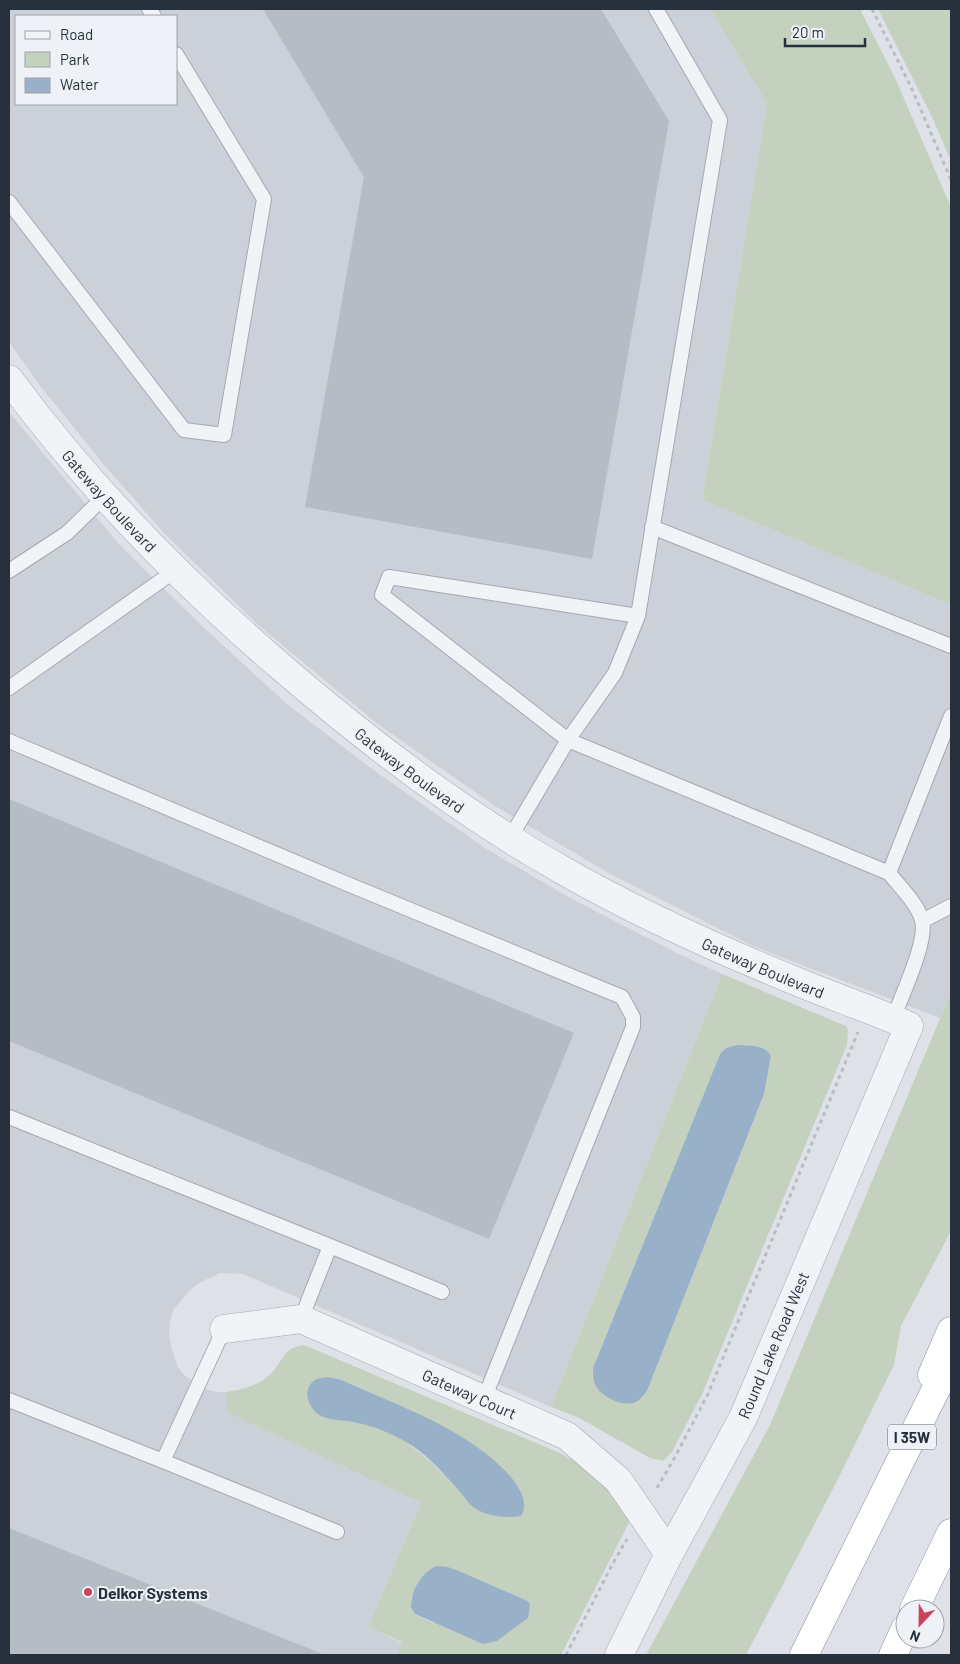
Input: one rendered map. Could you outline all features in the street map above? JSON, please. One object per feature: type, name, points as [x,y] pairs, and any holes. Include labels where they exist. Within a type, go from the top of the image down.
[{"type":"highway","points":[[874,1515],[951,1331]]},
{"type":"highway","name":"I 35W","points":[[804,1655],[951,1359]]},
{"type":"highway","points":[[919,1599],[951,1534]]},
{"type":"street","name":"Gateway Boulevard","points":[[9,379],[33,412],[104,497],[176,570],[223,616],[325,705],[399,764],[563,871],[707,943],[794,981],[890,1018]]},
{"type":"street","name":"Round Lake Road West","points":[[619,1655],[669,1554],[743,1418],[890,1018]]},
{"type":"street","name":"Gateway Court","points":[[302,1319],[567,1436],[618,1480],[669,1554]]},
{"type":"street","points":[[224,1329],[302,1319]]},
{"type":"lane","points":[[510,838],[568,740],[616,673],[638,616],[720,120],[656,9]]},
{"type":"lane","points":[[9,202],[184,430],[224,435],[264,199],[178,57]]},
{"type":"lane","points":[[9,571],[68,533],[104,497]]},
{"type":"lane","points":[[652,527],[951,646]]},
{"type":"lane","points":[[9,688],[176,570]]},
{"type":"lane","points":[[638,616],[389,577],[382,595],[568,740],[889,873],[916,906],[922,921],[922,939],[890,1018]]},
{"type":"lane","points":[[889,873],[951,716]]},
{"type":"lane","points":[[9,741],[345,883],[622,997],[633,1017],[633,1026],[484,1399]]},
{"type":"lane","points":[[922,921],[951,906]]},
{"type":"lane","points":[[9,1117],[442,1292]]},
{"type":"lane","points":[[302,1319],[330,1246]]},
{"type":"lane","points":[[163,1461],[224,1329]]},
{"type":"lane","points":[[9,1400],[338,1532]]},
{"type":"path","points":[[872,9],[912,89],[951,180]]},
{"type":"path","points":[[566,1655],[613,1563],[675,1458],[708,1394],[842,1068],[890,1018]]},
{"type":"shaded area","points":[[9,9],[710,9],[767,104],[702,500],[951,605],[951,992],[940,1018],[755,947],[612,875],[495,806],[379,725],[258,625],[165,534],[105,466],[41,387],[9,342]]},
{"type":"shaded area","points":[[9,412],[118,543],[201,625],[287,704],[376,772],[485,848],[572,899],[722,974],[551,1407],[243,1274],[220,1273],[201,1282],[191,1289],[174,1309],[170,1320],[169,1333],[178,1367],[184,1375],[208,1390],[226,1392],[229,1413],[421,1503],[368,1627],[402,1643],[397,1655],[9,1655]]},
{"type":"green space","points":[[710,9],[860,9],[896,80],[951,207],[951,605],[702,500],[767,104]]},
{"type":"green space","points":[[878,9],[951,9],[951,161],[932,117]]},
{"type":"green space","points":[[722,974],[846,1026],[848,1030],[847,1045],[703,1392],[672,1452],[663,1461],[650,1458],[579,1418],[551,1407]],"holes":[[[726,1048],[771,1056],[764,1094],[647,1391],[636,1402],[628,1404],[593,1368],[720,1054]]]},
{"type":"green space","points":[[951,992],[951,1231],[901,1326],[894,1365],[836,1483],[746,1655],[646,1655],[770,1425]]},
{"type":"green space","points":[[304,1345],[560,1453],[638,1497],[635,1511],[561,1655],[397,1655],[402,1642],[368,1627],[421,1503],[228,1413],[226,1392],[247,1388],[265,1379],[286,1353],[297,1346]],"holes":[[[328,1377],[339,1379],[413,1411],[468,1501],[436,1467],[413,1447],[400,1439],[366,1424],[322,1417]],[[448,1567],[528,1601],[530,1605],[433,1623],[415,1614],[411,1608],[411,1600],[419,1582]]]},
{"type":"water","points":[[737,1045],[765,1049],[771,1056],[764,1094],[647,1391],[636,1402],[620,1403],[609,1398],[597,1388],[593,1376],[593,1368],[720,1054],[726,1048]]},
{"type":"water","points":[[328,1377],[339,1379],[409,1409],[457,1434],[478,1448],[498,1464],[517,1485],[524,1503],[521,1516],[498,1516],[476,1509],[426,1457],[414,1447],[394,1436],[380,1429],[354,1422],[329,1419],[316,1413],[310,1403],[307,1392],[312,1383],[317,1379]]},
{"type":"water","points":[[436,1566],[448,1567],[459,1571],[528,1601],[530,1605],[528,1618],[497,1641],[483,1644],[415,1614],[411,1608],[411,1602],[415,1589],[421,1578]]},
{"type":"building","points":[[263,9],[601,9],[669,121],[592,559],[305,507],[364,177]]},
{"type":"building","points":[[9,799],[574,1033],[489,1239],[9,1041]]},
{"type":"building","name":"Delkor Systems","points":[[9,1528],[325,1655],[9,1655]]},
{"type":"place","name":"Delkor Systems","points":[[88,1592]]}]
